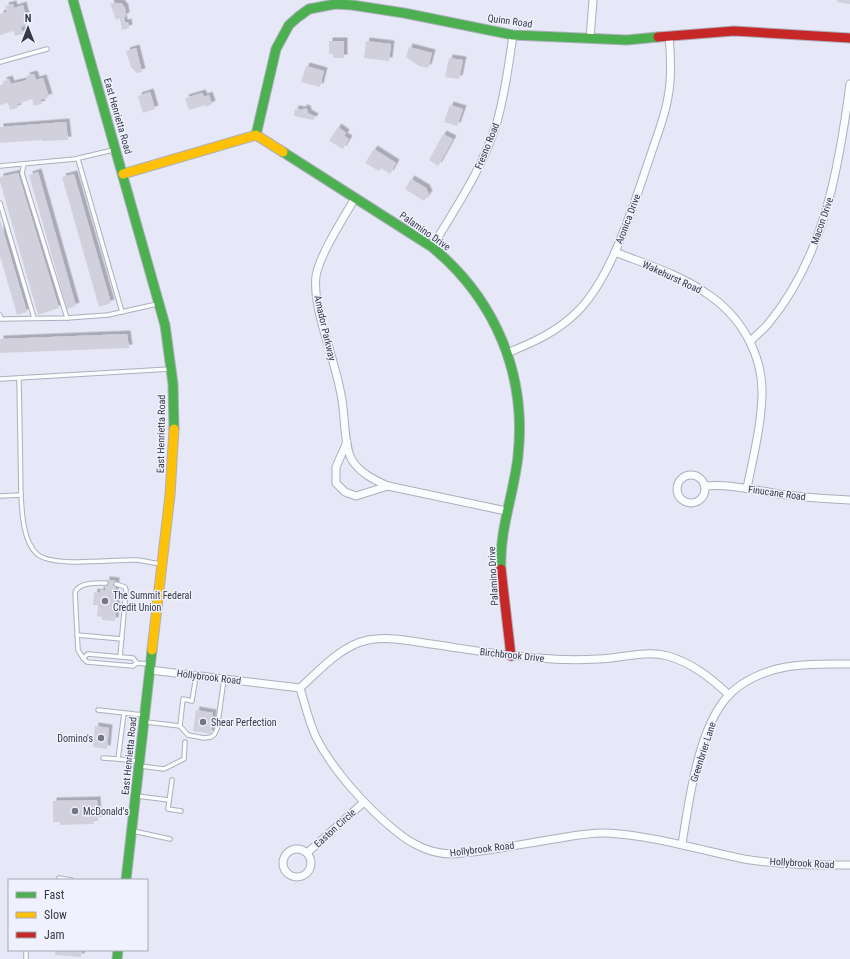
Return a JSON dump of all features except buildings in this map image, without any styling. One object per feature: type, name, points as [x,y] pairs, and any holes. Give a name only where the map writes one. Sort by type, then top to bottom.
[{"type":"street","name":"East Henrietta Road","points":[[73,0],[165,324],[172,368],[174,450],[170,495],[126,879]]},
{"type":"street","points":[[590,39],[593,0]]},
{"type":"street","name":"Quinn Road","points":[[256,135],[276,49],[282,36],[289,25],[309,9],[321,6],[335,4],[352,5],[404,13],[513,35],[627,40],[734,31],[850,38]]},
{"type":"street","name":"Fresno Road","points":[[432,247],[474,178],[489,145],[504,97],[513,35]]},
{"type":"street","name":"Aronica Drive","points":[[507,353],[559,328],[578,312],[594,291],[615,252],[637,196],[668,98],[671,58],[669,36]]},
{"type":"street","name":"Macon Drive","points":[[751,341],[768,324],[784,302],[798,279],[816,241],[829,202],[837,167],[850,84]]},
{"type":"street","points":[[123,174],[256,135]]},
{"type":"street","name":"Palamino Drive","points":[[256,135],[440,253],[466,280],[485,308],[496,328],[507,353],[516,386],[519,409],[516,469],[503,526],[501,563],[511,656]]},
{"type":"street","name":"Amador Parkway","points":[[355,198],[320,263],[316,277],[318,309],[342,400],[347,442],[351,459],[362,472],[378,482],[388,486],[506,511]]},
{"type":"street","name":"Wakehurst Road","points":[[615,252],[688,282],[707,293],[732,316],[751,341],[760,369],[762,396],[757,437],[746,488]]},
{"type":"street","name":"Amador Parkway","points":[[347,442],[336,467],[336,483],[345,492],[356,496],[388,486]]},
{"type":"street","points":[[683,476],[697,476],[705,486],[704,495],[696,502],[687,502],[682,500],[677,493],[678,484],[683,476]]},
{"type":"street","name":"Finucane Road","points":[[705,486],[730,486],[807,497],[850,500]]},
{"type":"street","name":"Birchbrook Drive","points":[[300,688],[346,649],[358,643],[378,639],[402,640],[511,656],[539,658],[599,659],[633,655],[667,656],[698,669],[713,680],[729,695]]},
{"type":"street","name":"Greenbrier Lane","points":[[682,844],[691,788],[704,744],[717,712],[729,695],[745,682],[785,667],[850,664]]},
{"type":"street","name":"Hollybrook Road","points":[[150,667],[196,676],[300,688],[309,720],[322,748],[330,761],[364,802],[389,826],[411,843],[440,853],[451,854],[479,851],[593,833],[623,835],[682,844],[746,859],[802,865],[850,865]]},
{"type":"street","name":"Easton Circle","points":[[307,853],[364,802]]},
{"type":"lane","points":[[0,62],[47,49]]},
{"type":"lane","points":[[0,166],[78,159],[116,149]]},
{"type":"lane","points":[[78,159],[122,312]]},
{"type":"lane","points":[[24,164],[22,173],[67,318]]},
{"type":"lane","points":[[0,203],[34,318]]},
{"type":"lane","points":[[0,315],[1,319],[67,318],[108,315],[159,303]]},
{"type":"lane","points":[[0,379],[19,379],[172,368]]},
{"type":"lane","points":[[19,379],[21,495],[25,530],[36,553],[43,558],[59,561],[137,560],[162,564]]},
{"type":"lane","points":[[0,496],[21,495]]},
{"type":"lane","points":[[106,583],[94,583],[77,588],[75,592],[78,650],[87,662],[133,666],[137,663]]},
{"type":"lane","points":[[116,584],[125,587],[126,590],[120,656]]},
{"type":"lane","points":[[77,635],[122,639]]},
{"type":"lane","points":[[83,658],[88,654],[120,656],[133,658],[137,663],[150,667]]},
{"type":"lane","points":[[180,726],[183,700],[192,701],[196,676]]},
{"type":"lane","points":[[98,710],[124,712],[180,726],[188,735],[204,738],[211,737],[217,729],[224,679]]},
{"type":"lane","points":[[118,759],[124,712]]},
{"type":"lane","points":[[103,758],[118,759],[164,769],[184,759],[185,742]]},
{"type":"lane","points":[[172,780],[168,810],[181,811]]},
{"type":"lane","points":[[135,796],[169,800]]},
{"type":"lane","points":[[132,831],[170,838]]},
{"type":"traffic: fast","points":[[73,0],[165,325],[173,384],[174,429]]},
{"type":"traffic: fast","points":[[256,135],[276,49],[289,25],[309,9],[335,4],[352,5],[404,13],[513,35],[627,40],[658,37]]},
{"type":"traffic: fast","points":[[283,152],[432,247],[454,268],[473,290],[489,314],[502,340],[511,368],[517,396],[519,426],[518,456],[504,526],[501,569]]},
{"type":"traffic: fast","points":[[126,879],[152,650]]},
{"type":"traffic: fast","points":[[117,959],[118,951]]},
{"type":"traffic: slow","points":[[123,174],[256,135],[283,152]]},
{"type":"traffic: slow","points":[[152,650],[170,495],[174,429]]},
{"type":"traffic: jam","points":[[658,37],[734,31],[850,38]]},
{"type":"traffic: jam","points":[[501,569],[511,656]]},
{"type":"place","name":"The Summit Federal Credit Union","points":[[105,601]]},
{"type":"place","name":"Shear Perfection","points":[[203,722]]},
{"type":"place","name":"Domino's","points":[[101,738]]},
{"type":"place","name":"McDonald's","points":[[75,811]]}]
